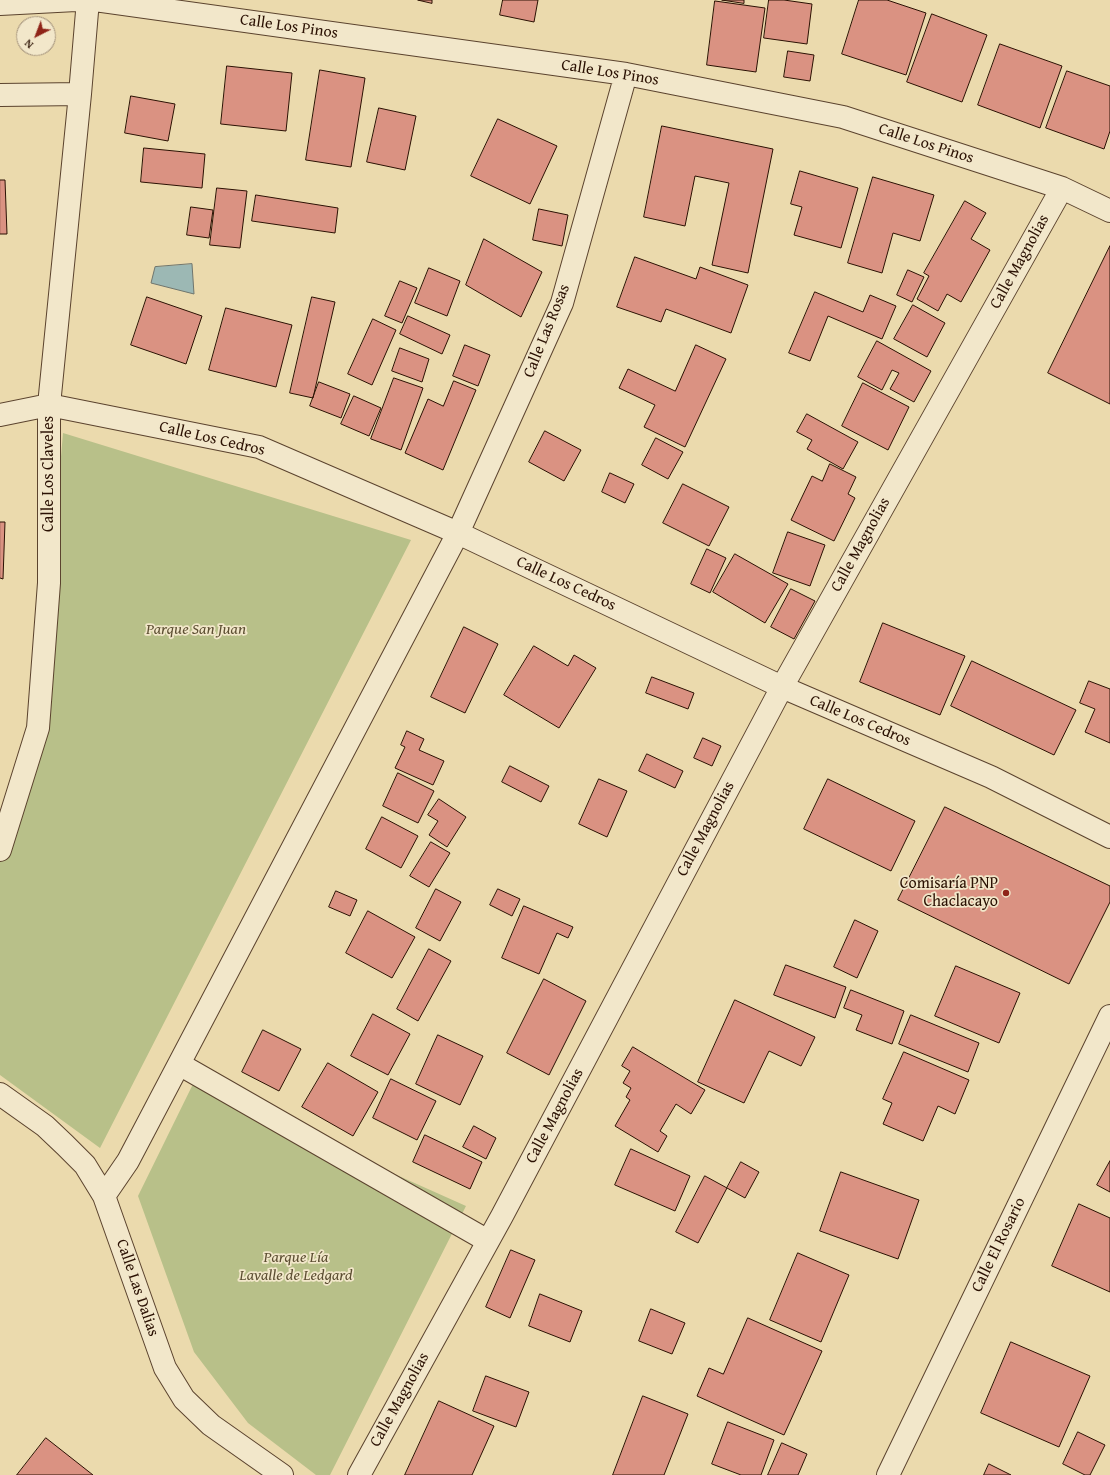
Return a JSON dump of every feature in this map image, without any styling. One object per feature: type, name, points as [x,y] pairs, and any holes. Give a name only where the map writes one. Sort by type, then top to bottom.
[{"type":"street","points":[[0,4],[76,0]]},
{"type":"street","name":"Calle Los Claveles","points":[[0,850],[38,728],[49,583],[49,405],[88,0]]},
{"type":"street","name":"Calle Los Pinos","points":[[95,0],[626,74],[843,117],[1062,188],[1110,211]]},
{"type":"street","name":"Calle Las Rosas","points":[[104,1196],[128,1161],[458,533],[562,303],[626,74]]},
{"type":"street","points":[[0,95],[80,94]]},
{"type":"street","name":"Calle Magnolias","points":[[359,1475],[488,1242],[782,687],[1062,188]]},
{"type":"street","name":"Calle Los Cedros","points":[[0,415],[49,405],[259,447],[458,533],[782,687],[991,777],[1110,837]]},
{"type":"street","name":"Calle El Rosario","points":[[888,1475],[1110,1016]]},
{"type":"street","points":[[179,1064],[488,1242]]},
{"type":"street","name":"Calle Las Dalias","points":[[0,1094],[45,1126],[65,1145],[85,1165],[104,1196],[165,1368],[184,1399],[211,1425],[282,1475]]},
{"type":"green space","name":"Parque San Juan","points":[[63,433],[411,540],[100,1148],[0,1075],[0,819],[38,726]]},
{"type":"green space","name":"Parque Lía Lavalle de Ledgard","points":[[193,1084],[466,1206],[330,1475],[316,1475],[248,1423],[194,1352],[138,1196]]},
{"type":"water","points":[[192,264],[194,294],[151,283],[155,267]]},
{"type":"building","points":[[418,0],[432,0],[432,3]]},
{"type":"building","points":[[503,0],[538,0],[534,22],[500,15]]},
{"type":"building","points":[[722,0],[744,0],[744,3]]},
{"type":"building","points":[[769,0],[784,0],[812,4],[807,44],[764,38]]},
{"type":"building","points":[[859,0],[887,0],[926,13],[906,75],[842,54]]},
{"type":"building","points":[[715,1],[765,8],[756,72],[707,65]]},
{"type":"building","points":[[932,14],[987,35],[962,102],[907,82]]},
{"type":"building","points":[[1000,44],[1062,66],[1040,128],[978,105]]},
{"type":"building","points":[[788,51],[814,55],[810,81],[784,77]]},
{"type":"building","points":[[227,66],[292,73],[286,131],[221,124]]},
{"type":"building","points":[[320,70],[365,78],[351,167],[306,160]]},
{"type":"building","points":[[1067,71],[1110,86],[1110,131],[1104,149],[1046,128]]},
{"type":"building","points":[[131,96],[175,104],[168,141],[125,133]]},
{"type":"building","points":[[379,108],[416,116],[405,170],[367,162]]},
{"type":"building","points":[[498,119],[557,146],[530,204],[471,176]]},
{"type":"building","points":[[662,126],[773,149],[748,273],[712,265],[729,183],[695,176],[685,226],[644,217]]},
{"type":"building","points":[[144,148],[205,154],[202,188],[141,182]]},
{"type":"building","points":[[800,171],[858,188],[841,248],[794,235],[802,207],[791,204]]},
{"type":"building","points":[[873,177],[934,195],[920,241],[893,233],[882,273],[848,263]]},
{"type":"building","points":[[0,180],[5,180],[7,234],[0,234]]},
{"type":"building","points":[[217,188],[247,191],[240,248],[210,245]]},
{"type":"building","points":[[256,195],[338,208],[335,233],[252,221]]},
{"type":"building","points":[[965,201],[986,213],[971,239],[990,250],[961,302],[947,294],[938,311],[917,299],[929,276],[924,273]]},
{"type":"building","points":[[191,207],[213,210],[209,238],[187,235]]},
{"type":"building","points":[[539,209],[568,215],[562,246],[533,240]]},
{"type":"building","points":[[484,239],[542,272],[521,317],[466,285]]},
{"type":"building","points":[[1110,246],[1110,404],[1048,373]]},
{"type":"building","points":[[635,257],[696,279],[700,267],[748,285],[731,333],[666,309],[661,322],[617,307]]},
{"type":"building","points":[[429,268],[460,281],[447,316],[415,303]]},
{"type":"building","points":[[908,270],[924,277],[912,302],[897,295]]},
{"type":"building","points":[[400,281],[417,288],[402,323],[385,316]]},
{"type":"building","points":[[815,292],[863,312],[870,295],[896,306],[882,339],[828,316],[810,361],[789,353]]},
{"type":"building","points":[[147,297],[202,316],[186,364],[131,345]]},
{"type":"building","points":[[312,297],[335,302],[313,398],[290,393]]},
{"type":"building","points":[[913,305],[945,323],[927,357],[894,339]]},
{"type":"building","points":[[226,308],[292,325],[276,387],[209,370]]},
{"type":"building","points":[[408,316],[450,335],[442,354],[400,334]]},
{"type":"building","points":[[373,319],[396,330],[372,385],[348,374]]},
{"type":"building","points":[[877,341],[931,371],[914,402],[890,389],[899,373],[892,370],[882,390],[858,377]]},
{"type":"building","points":[[465,345],[490,355],[478,386],[453,376]]},
{"type":"building","points":[[696,345],[726,359],[685,447],[644,427],[655,405],[619,388],[628,369],[675,391]]},
{"type":"building","points":[[400,348],[429,359],[422,382],[392,371]]},
{"type":"building","points":[[394,378],[423,388],[401,450],[371,439]]},
{"type":"building","points":[[454,381],[476,390],[443,470],[405,453],[428,399],[443,406]]},
{"type":"building","points":[[319,382],[350,394],[341,418],[310,406]]},
{"type":"building","points":[[863,383],[909,407],[888,450],[842,426]]},
{"type":"building","points":[[354,396],[381,408],[369,436],[341,424]]},
{"type":"building","points":[[807,414],[858,442],[843,469],[807,449],[812,440],[797,432]]},
{"type":"building","points":[[545,431],[581,450],[564,481],[529,462]]},
{"type":"building","points":[[656,438],[683,452],[668,479],[642,465]]},
{"type":"building","points":[[830,464],[856,477],[848,494],[855,498],[834,541],[791,520],[812,476],[822,481]]},
{"type":"building","points":[[610,473],[634,484],[625,503],[602,492]]},
{"type":"building","points":[[683,484],[729,507],[709,546],[663,523]]},
{"type":"building","points":[[0,522],[5,522],[3,579],[0,578]]},
{"type":"building","points":[[788,532],[825,545],[810,586],[773,573]]},
{"type":"building","points":[[707,549],[726,558],[710,593],[691,584]]},
{"type":"building","points":[[735,554],[788,584],[765,623],[713,592]]},
{"type":"building","points":[[791,589],[815,601],[794,639],[771,627]]},
{"type":"building","points":[[883,623],[965,656],[940,715],[860,682]]},
{"type":"building","points":[[464,627],[498,644],[465,713],[431,697]]},
{"type":"building","points":[[534,646],[568,666],[574,655],[596,668],[559,728],[504,695]]},
{"type":"building","points":[[972,661],[1076,710],[1054,755],[951,706]]},
{"type":"building","points":[[652,677],[694,693],[688,709],[646,693]]},
{"type":"building","points":[[1089,681],[1110,689],[1110,743],[1085,732],[1095,709],[1080,703]]},
{"type":"building","points":[[407,731],[424,739],[419,750],[444,761],[433,785],[395,768],[405,747],[401,745]]},
{"type":"building","points":[[703,738],[721,746],[712,766],[694,758]]},
{"type":"building","points":[[647,754],[683,771],[675,788],[639,771]]},
{"type":"building","points":[[510,766],[549,786],[541,802],[502,782]]},
{"type":"building","points":[[398,773],[434,791],[418,823],[383,806]]},
{"type":"building","points":[[599,779],[627,791],[607,837],[579,824]]},
{"type":"building","points":[[828,779],[915,821],[891,871],[804,829]]},
{"type":"building","points":[[439,799],[466,817],[447,847],[429,835],[438,821],[428,815]]},
{"type":"building","name":"Comisaría PNP Chaclacayo","points":[[945,807],[1110,886],[1110,902],[1069,984],[898,900]]},
{"type":"building","points":[[382,817],[418,836],[401,868],[366,849]]},
{"type":"building","points":[[431,842],[450,853],[429,887],[410,876]]},
{"type":"building","points":[[436,889],[461,902],[440,941],[416,928]]},
{"type":"building","points":[[498,889],[520,899],[512,916],[490,905]]},
{"type":"building","points":[[336,891],[357,900],[350,916],[329,907]]},
{"type":"building","points":[[524,906],[573,927],[568,938],[557,933],[539,974],[502,958]]},
{"type":"building","points":[[368,911],[415,937],[392,978],[346,953]]},
{"type":"building","points":[[855,920],[878,931],[857,978],[834,967]]},
{"type":"building","points":[[429,949],[451,961],[418,1021],[397,1009]]},
{"type":"building","points":[[786,965],[846,987],[835,1018],[774,995]]},
{"type":"building","points":[[956,966],[1020,993],[999,1043],[935,1016]]},
{"type":"building","points":[[544,979],[586,1001],[549,1075],[507,1053]]},
{"type":"building","points":[[851,990],[904,1011],[892,1044],[856,1030],[862,1015],[844,1008]]},
{"type":"building","points":[[735,1000],[815,1037],[801,1066],[769,1051],[744,1103],[698,1082]]},
{"type":"building","points":[[373,1014],[410,1034],[388,1075],[351,1056]]},
{"type":"building","points":[[911,1015],[979,1043],[968,1072],[899,1044]]},
{"type":"building","points":[[263,1030],[301,1049],[279,1091],[242,1072]]},
{"type":"building","points":[[438,1035],[483,1056],[460,1105],[416,1084]]},
{"type":"building","points":[[633,1047],[705,1090],[691,1114],[676,1104],[660,1131],[667,1136],[658,1152],[615,1126],[630,1100],[626,1097],[631,1088],[623,1083],[630,1071],[622,1066]]},
{"type":"building","points":[[904,1052],[969,1080],[955,1114],[938,1106],[923,1141],[883,1124],[892,1103],[883,1099]]},
{"type":"building","points":[[328,1063],[378,1092],[353,1136],[302,1107]]},
{"type":"building","points":[[391,1079],[436,1101],[417,1140],[373,1118]]},
{"type":"building","points":[[474,1126],[496,1138],[486,1159],[463,1147]]},
{"type":"building","points":[[425,1135],[482,1162],[470,1189],[413,1162]]},
{"type":"building","points":[[631,1149],[690,1176],[675,1211],[615,1185]]},
{"type":"building","points":[[1110,1161],[1110,1192],[1097,1185]]},
{"type":"building","points":[[741,1162],[759,1172],[745,1198],[727,1188]]},
{"type":"building","points":[[841,1172],[919,1200],[898,1259],[820,1231]]},
{"type":"building","points":[[705,1176],[727,1188],[698,1243],[676,1232]]},
{"type":"building","points":[[1079,1204],[1110,1218],[1110,1292],[1052,1266]]},
{"type":"building","points":[[511,1250],[535,1260],[510,1318],[486,1307]]},
{"type":"building","points":[[798,1253],[849,1275],[821,1342],[770,1320]]},
{"type":"building","points":[[540,1294],[582,1311],[570,1342],[529,1326]]},
{"type":"building","points":[[651,1309],[685,1323],[672,1354],[639,1341]]},
{"type":"building","points":[[748,1318],[822,1351],[784,1435],[697,1396],[709,1368],[723,1374]]},
{"type":"building","points":[[1011,1342],[1090,1376],[1059,1447],[981,1413]]},
{"type":"building","points":[[486,1376],[529,1392],[516,1427],[473,1411]]},
{"type":"building","points":[[643,1396],[688,1414],[664,1475],[613,1475]]},
{"type":"building","points":[[439,1401],[494,1426],[472,1475],[405,1475]]},
{"type":"building","points":[[728,1422],[774,1440],[761,1475],[741,1475],[712,1464]]},
{"type":"building","points":[[1078,1432],[1105,1445],[1090,1475],[1085,1475],[1063,1464]]},
{"type":"building","points":[[46,1438],[93,1475],[17,1475]]},
{"type":"building","points":[[782,1443],[807,1454],[798,1475],[768,1475]]},
{"type":"building","points":[[989,1464],[1011,1475],[984,1475]]},
{"type":"place","name":"Comisaría PNP Chaclacayo","points":[[1006,893]]}]
